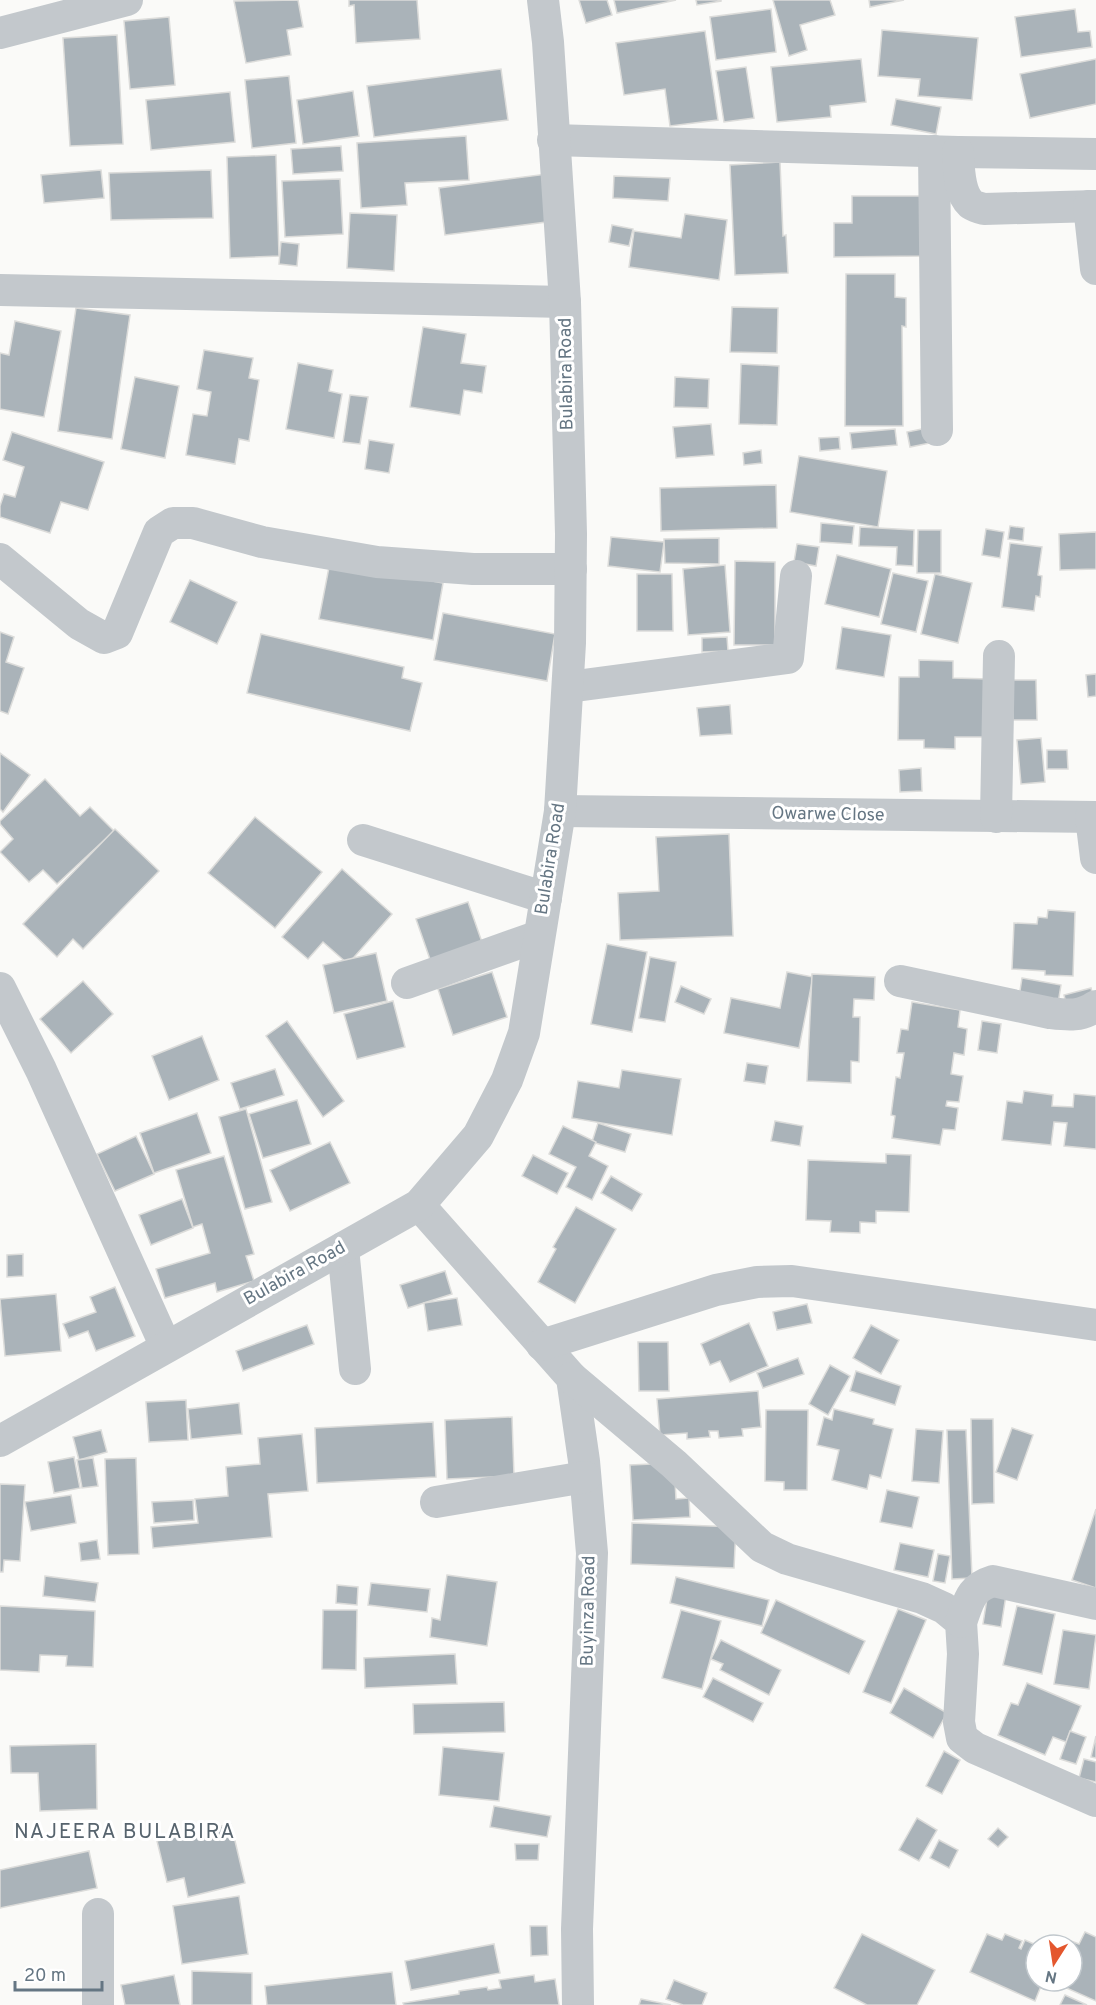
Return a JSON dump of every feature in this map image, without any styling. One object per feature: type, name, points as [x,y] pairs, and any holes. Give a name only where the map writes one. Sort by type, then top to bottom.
[{"type":"street","points":[[0,33],[127,0]]},
{"type":"street","name":"Bulabira Road","points":[[0,1441],[419,1205],[478,1136],[507,1080],[524,1033],[560,811],[570,643],[571,568],[565,302],[548,42],[543,0]]},
{"type":"street","points":[[553,140],[946,152],[1096,154]]},
{"type":"street","points":[[946,152],[960,174],[964,193],[971,204],[984,209],[1092,206],[1096,269]]},
{"type":"street","points":[[936,430],[946,152]]},
{"type":"street","points":[[0,290],[565,302]]},
{"type":"street","points":[[0,559],[79,624],[105,638],[117,633],[159,532],[172,523],[193,523],[262,542],[377,562],[473,569],[571,568]]},
{"type":"street","points":[[568,687],[788,658],[796,576]]},
{"type":"street","points":[[996,817],[999,656]]},
{"type":"street","name":"Owarwe Close","points":[[560,811],[1093,817]]},
{"type":"street","points":[[1093,817],[1096,858]]},
{"type":"street","points":[[363,840],[546,898]]},
{"type":"street","points":[[407,983],[539,936]]},
{"type":"street","points":[[900,981],[1050,1013],[1072,1015],[1088,1012],[1096,1006]]},
{"type":"street","points":[[0,988],[41,1071],[166,1347]]},
{"type":"street","points":[[419,1205],[572,1378],[674,1464],[768,1551],[787,1559],[922,1598],[944,1608],[961,1622]]},
{"type":"street","points":[[343,1248],[355,1369]]},
{"type":"street","points":[[542,1345],[716,1290],[757,1282],[792,1281],[1096,1325]]},
{"type":"street","name":"Buyinza Road","points":[[572,1378],[592,1553],[577,1929],[578,2005]]},
{"type":"street","points":[[436,1502],[585,1477]]},
{"type":"street","points":[[1096,1604],[993,1581],[982,1584],[974,1591],[961,1622],[963,1653],[959,1722],[962,1738],[975,1748],[1096,1801]]},
{"type":"street","points":[[98,1914],[98,2005]]},
{"type":"building","points":[[298,0],[303,27],[287,30],[291,55],[246,63],[234,1]]},
{"type":"building","points":[[349,0],[417,0],[420,39],[356,43],[354,5],[349,6]]},
{"type":"building","points":[[579,0],[607,0],[612,15],[586,23]]},
{"type":"building","points":[[614,0],[676,0],[617,13]]},
{"type":"building","points":[[696,0],[721,0],[721,1],[697,5]]},
{"type":"building","points":[[773,0],[830,0],[835,15],[800,25],[807,50],[789,56]]},
{"type":"building","points":[[869,0],[904,0],[870,7]]},
{"type":"building","points":[[771,9],[776,52],[716,60],[710,17]]},
{"type":"building","points":[[1075,9],[1078,32],[1090,31],[1092,47],[1021,57],[1015,17]]},
{"type":"building","points":[[169,17],[175,85],[130,89],[124,21]]},
{"type":"building","points":[[882,30],[978,38],[972,100],[918,96],[920,79],[878,76]]},
{"type":"building","points":[[705,31],[718,120],[670,126],[665,89],[624,95],[616,43]]},
{"type":"building","points":[[117,35],[123,144],[70,146],[63,38]]},
{"type":"building","points":[[861,59],[866,102],[830,106],[831,117],[777,122],[771,67]]},
{"type":"building","points":[[1096,59],[1096,104],[1030,118],[1020,74]]},
{"type":"building","points":[[746,67],[754,118],[724,122],[716,71]]},
{"type":"building","points":[[501,69],[508,120],[374,137],[367,86]]},
{"type":"building","points":[[289,76],[296,143],[252,148],[245,80]]},
{"type":"building","points":[[353,91],[359,136],[303,144],[297,100]]},
{"type":"building","points":[[230,92],[235,142],[151,150],[146,100]]},
{"type":"building","points":[[896,99],[941,107],[936,134],[891,125]]},
{"type":"building","points":[[466,136],[469,180],[405,183],[407,205],[361,208],[357,143]]},
{"type":"building","points":[[341,146],[343,171],[293,174],[291,149]]},
{"type":"building","points":[[276,155],[279,256],[230,258],[227,157]]},
{"type":"building","points":[[780,162],[783,236],[786,235],[788,273],[735,275],[730,165]]},
{"type":"building","points":[[101,170],[104,198],[44,203],[41,175]]},
{"type":"building","points":[[211,170],[213,218],[111,220],[109,173]]},
{"type":"building","points":[[547,174],[554,221],[445,235],[439,188]]},
{"type":"building","points":[[614,176],[670,178],[668,201],[613,198]]},
{"type":"building","points":[[340,179],[343,234],[285,237],[282,181]]},
{"type":"building","points":[[852,196],[922,196],[923,256],[834,257],[834,223],[852,223]]},
{"type":"building","points":[[350,213],[397,215],[394,271],[347,268]]},
{"type":"building","points":[[685,214],[727,220],[719,280],[629,267],[634,231],[681,238]]},
{"type":"building","points":[[612,225],[633,229],[629,246],[609,242]]},
{"type":"building","points":[[281,242],[299,244],[297,266],[279,264]]},
{"type":"building","points":[[846,274],[895,274],[895,297],[906,298],[906,327],[902,326],[903,426],[845,426]]},
{"type":"building","points":[[732,307],[778,308],[777,353],[730,352]]},
{"type":"building","points":[[76,308],[130,315],[112,439],[58,431]]},
{"type":"building","points":[[15,321],[61,331],[44,417],[0,409],[0,353],[9,355]]},
{"type":"building","points":[[423,327],[466,334],[461,363],[486,366],[482,393],[464,390],[460,415],[410,407]]},
{"type":"building","points":[[204,350],[253,358],[249,378],[259,380],[249,441],[239,439],[235,464],[186,455],[193,414],[207,416],[211,392],[197,389]]},
{"type":"building","points":[[298,363],[333,370],[329,391],[342,394],[334,438],[286,429]]},
{"type":"building","points":[[741,364],[779,366],[777,425],[739,424]]},
{"type":"building","points":[[135,377],[179,386],[165,458],[121,449]]},
{"type":"building","points":[[675,377],[709,379],[708,408],[674,407]]},
{"type":"building","points":[[350,395],[368,397],[360,444],[343,442]]},
{"type":"building","points":[[711,424],[714,455],[676,458],[673,427]]},
{"type":"building","points":[[927,428],[930,443],[910,447],[907,432]]},
{"type":"building","points":[[895,429],[897,445],[852,449],[850,433]]},
{"type":"building","points":[[12,432],[104,462],[88,510],[61,502],[50,533],[0,517],[0,506],[4,494],[15,497],[24,467],[3,460]]},
{"type":"building","points":[[839,437],[840,449],[820,451],[819,438]]},
{"type":"building","points":[[369,440],[394,444],[389,473],[365,469]]},
{"type":"building","points":[[761,450],[762,463],[744,465],[743,453]]},
{"type":"building","points":[[799,456],[887,471],[878,527],[790,512]]},
{"type":"building","points":[[776,485],[777,528],[661,531],[660,488]]},
{"type":"building","points":[[821,523],[854,526],[852,544],[820,542]]},
{"type":"building","points":[[1010,526],[1024,528],[1023,541],[1008,539]]},
{"type":"building","points":[[860,527],[914,530],[913,566],[896,565],[897,547],[859,546]]},
{"type":"building","points":[[986,529],[1004,532],[1000,558],[982,555]]},
{"type":"building","points":[[918,530],[941,530],[941,573],[917,573]]},
{"type":"building","points":[[1096,532],[1096,569],[1060,570],[1059,534]]},
{"type":"building","points":[[611,537],[664,542],[660,572],[608,566]]},
{"type":"building","points":[[719,538],[719,564],[665,563],[664,539]]},
{"type":"building","points":[[1010,543],[1042,547],[1038,575],[1042,576],[1040,597],[1036,596],[1034,611],[1002,607]]},
{"type":"building","points":[[797,544],[819,547],[816,566],[794,562]]},
{"type":"building","points":[[837,555],[891,569],[879,617],[825,604]]},
{"type":"building","points":[[735,561],[775,562],[775,645],[734,645]]},
{"type":"building","points":[[330,562],[443,583],[433,640],[319,619]]},
{"type":"building","points":[[725,565],[730,632],[688,635],[683,569]]},
{"type":"building","points":[[893,573],[928,581],[916,632],[881,624]]},
{"type":"building","points":[[637,574],[672,574],[673,631],[637,631]]},
{"type":"building","points":[[935,574],[972,583],[958,643],[921,634]]},
{"type":"building","points":[[190,580],[237,602],[217,644],[170,622]]},
{"type":"building","points":[[443,613],[555,634],[547,681],[434,660]]},
{"type":"building","points":[[842,627],[891,635],[884,677],[836,669]]},
{"type":"building","points":[[0,632],[14,637],[6,662],[24,668],[8,714],[0,711]]},
{"type":"building","points":[[261,634],[404,667],[402,678],[422,683],[410,731],[247,693]]},
{"type":"building","points":[[727,637],[728,651],[702,652],[702,638]]},
{"type":"building","points":[[919,660],[953,661],[953,678],[989,679],[988,737],[955,737],[955,749],[924,748],[924,740],[898,740],[899,677],[919,677]]},
{"type":"building","points":[[1096,674],[1096,696],[1088,697],[1086,675]]},
{"type":"building","points":[[1012,680],[1036,680],[1037,720],[1013,720]]},
{"type":"building","points":[[730,705],[732,734],[700,736],[697,708]]},
{"type":"building","points":[[1041,738],[1045,782],[1021,784],[1017,740]]},
{"type":"building","points":[[1047,750],[1067,750],[1068,769],[1047,769]]},
{"type":"building","points":[[0,753],[30,775],[3,812],[0,809]]},
{"type":"building","points":[[921,768],[922,791],[900,792],[899,770]]},
{"type":"building","points":[[45,779],[80,816],[90,807],[114,831],[57,884],[43,870],[29,882],[0,852],[13,839],[0,821]]},
{"type":"building","points":[[255,817],[322,872],[275,928],[208,873]]},
{"type":"building","points":[[115,829],[159,871],[83,949],[73,939],[57,957],[23,924]]},
{"type":"building","points":[[729,834],[733,936],[620,940],[618,893],[659,891],[656,837]]},
{"type":"building","points":[[342,869],[392,914],[348,964],[323,942],[308,959],[282,937]]},
{"type":"building","points":[[468,902],[484,948],[432,965],[416,919]]},
{"type":"building","points":[[1048,910],[1075,912],[1073,976],[1045,975],[1045,971],[1012,969],[1014,923],[1037,924],[1038,917],[1047,918]]},
{"type":"building","points":[[607,944],[647,952],[632,1032],[591,1024]]},
{"type":"building","points":[[376,953],[387,1001],[334,1013],[323,965]]},
{"type":"building","points":[[650,957],[676,962],[665,1022],[639,1018]]},
{"type":"building","points":[[492,972],[507,1017],[453,1035],[438,989]]},
{"type":"building","points":[[787,972],[813,977],[799,1048],[724,1033],[731,998],[780,1008]]},
{"type":"building","points":[[812,974],[875,977],[874,1000],[854,999],[853,1017],[860,1017],[859,1062],[851,1061],[851,1083],[807,1081]]},
{"type":"building","points":[[1022,978],[1061,985],[1058,1003],[1019,997]]},
{"type":"building","points":[[83,981],[113,1014],[71,1053],[40,1019]]},
{"type":"building","points":[[681,986],[711,999],[704,1014],[675,1002]]},
{"type":"building","points":[[1091,988],[1094,1001],[1067,1008],[1064,995]]},
{"type":"building","points":[[393,1001],[405,1047],[357,1059],[344,1014]]},
{"type":"building","points":[[912,1002],[960,1010],[958,1027],[967,1029],[964,1055],[954,1053],[951,1074],[963,1076],[959,1102],[947,1101],[946,1106],[958,1108],[955,1130],[943,1129],[940,1145],[892,1138],[895,1116],[891,1115],[896,1077],[900,1078],[904,1053],[897,1053],[901,1029],[908,1030]]},
{"type":"building","points":[[287,1021],[344,1101],[323,1117],[266,1036]]},
{"type":"building","points":[[982,1021],[1001,1024],[997,1053],[978,1050]]},
{"type":"building","points":[[202,1036],[219,1080],[169,1100],[152,1056]]},
{"type":"building","points":[[747,1063],[768,1066],[765,1084],[744,1081]]},
{"type":"building","points":[[275,1069],[284,1095],[240,1109],[231,1083]]},
{"type":"building","points":[[622,1070],[681,1079],[672,1135],[572,1118],[578,1081],[619,1088]]},
{"type":"building","points":[[1024,1091],[1053,1095],[1052,1106],[1073,1107],[1074,1094],[1096,1096],[1096,1149],[1064,1146],[1067,1123],[1054,1122],[1051,1145],[1002,1140],[1007,1101],[1022,1103]]},
{"type":"building","points":[[297,1100],[311,1144],[263,1158],[249,1114]]},
{"type":"building","points":[[246,1109],[272,1202],[245,1209],[219,1117]]},
{"type":"building","points":[[197,1113],[211,1153],[154,1173],[140,1133]]},
{"type":"building","points":[[775,1121],[803,1126],[800,1146],[771,1141]]},
{"type":"building","points":[[598,1123],[631,1134],[625,1152],[592,1142]]},
{"type":"building","points":[[563,1126],[596,1142],[589,1156],[608,1166],[592,1200],[566,1187],[576,1167],[549,1154]]},
{"type":"building","points":[[136,1136],[154,1174],[115,1191],[97,1154]]},
{"type":"building","points":[[330,1142],[350,1183],[290,1211],[270,1170]]},
{"type":"building","points":[[886,1154],[911,1155],[909,1212],[876,1211],[876,1223],[860,1222],[860,1233],[830,1232],[831,1221],[806,1220],[808,1160],[886,1163]]},
{"type":"building","points":[[533,1155],[568,1173],[557,1194],[522,1176]]},
{"type":"building","points":[[224,1156],[254,1254],[246,1256],[254,1281],[217,1292],[215,1283],[165,1298],[156,1269],[210,1253],[202,1224],[193,1227],[176,1170]]},
{"type":"building","points":[[611,1176],[642,1194],[632,1211],[601,1193]]},
{"type":"building","points":[[182,1199],[193,1228],[151,1245],[139,1215]]},
{"type":"building","points":[[576,1207],[616,1229],[575,1303],[538,1282],[556,1249],[553,1247]]},
{"type":"building","points":[[23,1254],[23,1276],[7,1277],[7,1255]]},
{"type":"building","points":[[445,1271],[452,1294],[408,1308],[400,1285]]},
{"type":"building","points":[[115,1287],[135,1336],[96,1351],[88,1331],[69,1338],[63,1324],[96,1312],[90,1297]]},
{"type":"building","points":[[56,1294],[61,1351],[5,1356],[0,1299]]},
{"type":"building","points":[[457,1298],[462,1325],[428,1331],[424,1303]]},
{"type":"building","points":[[807,1304],[812,1323],[777,1330],[773,1312]]},
{"type":"building","points":[[749,1323],[768,1366],[730,1382],[720,1361],[710,1365],[701,1344]]},
{"type":"building","points":[[307,1325],[314,1344],[243,1371],[236,1351]]},
{"type":"building","points":[[871,1325],[899,1340],[881,1374],[853,1358]]},
{"type":"building","points":[[638,1342],[668,1342],[669,1391],[639,1391]]},
{"type":"building","points":[[798,1358],[804,1374],[763,1388],[757,1373]]},
{"type":"building","points":[[830,1365],[850,1376],[828,1415],[809,1404]]},
{"type":"building","points":[[856,1371],[901,1386],[895,1405],[850,1391]]},
{"type":"building","points":[[758,1391],[761,1427],[742,1429],[743,1436],[719,1438],[718,1431],[709,1431],[710,1437],[687,1439],[687,1433],[660,1435],[657,1399]]},
{"type":"building","points":[[186,1400],[188,1440],[149,1442],[146,1402]]},
{"type":"building","points":[[239,1403],[242,1434],[191,1439],[188,1409]]},
{"type":"building","points":[[834,1409],[874,1419],[873,1424],[893,1429],[881,1478],[870,1475],[867,1489],[832,1480],[839,1450],[817,1445],[824,1417],[832,1420]]},
{"type":"building","points":[[766,1410],[808,1410],[807,1490],[784,1490],[784,1482],[765,1481]]},
{"type":"building","points":[[512,1417],[514,1476],[447,1479],[445,1420]]},
{"type":"building","points":[[971,1419],[993,1419],[994,1503],[972,1504]]},
{"type":"building","points":[[433,1422],[436,1477],[317,1483],[315,1428]]},
{"type":"building","points":[[1012,1428],[1033,1435],[1017,1480],[996,1472]]},
{"type":"building","points":[[916,1429],[943,1431],[939,1483],[912,1481]]},
{"type":"building","points":[[101,1430],[107,1452],[79,1460],[73,1437]]},
{"type":"building","points":[[947,1430],[966,1430],[972,1578],[952,1579]]},
{"type":"building","points":[[302,1434],[308,1491],[268,1494],[272,1537],[153,1548],[151,1527],[198,1523],[195,1499],[228,1496],[226,1467],[260,1464],[258,1438]]},
{"type":"building","points":[[74,1457],[80,1488],[54,1493],[48,1462]]},
{"type":"building","points":[[93,1458],[98,1486],[82,1488],[77,1460]]},
{"type":"building","points":[[136,1458],[139,1554],[108,1555],[105,1459]]},
{"type":"building","points":[[674,1463],[676,1499],[689,1498],[690,1517],[633,1520],[630,1465]]},
{"type":"building","points":[[0,1484],[25,1485],[20,1561],[4,1560],[3,1572],[0,1572]]},
{"type":"building","points":[[887,1490],[919,1497],[912,1528],[880,1522]]},
{"type":"building","points":[[71,1495],[76,1523],[31,1531],[25,1502]]},
{"type":"building","points":[[193,1500],[194,1520],[154,1523],[152,1502]]},
{"type":"building","points":[[1096,1509],[1096,1588],[1072,1580]]},
{"type":"building","points":[[632,1523],[736,1527],[734,1568],[631,1564]]},
{"type":"building","points":[[97,1540],[100,1559],[81,1561],[79,1543]]},
{"type":"building","points":[[900,1543],[934,1550],[928,1577],[894,1570]]},
{"type":"building","points":[[938,1554],[950,1556],[945,1583],[933,1581]]},
{"type":"building","points":[[447,1575],[497,1582],[487,1646],[430,1637],[432,1618],[440,1620]]},
{"type":"building","points":[[45,1576],[98,1583],[95,1602],[43,1596]]},
{"type":"building","points":[[676,1577],[769,1600],[762,1626],[670,1603]]},
{"type":"building","points":[[371,1583],[430,1589],[427,1612],[368,1605]]},
{"type":"building","points":[[337,1585],[358,1587],[357,1605],[336,1603]]},
{"type":"building","points":[[988,1592],[1006,1595],[1001,1627],[983,1624]]},
{"type":"building","points":[[776,1600],[865,1641],[849,1674],[761,1633]]},
{"type":"building","points":[[0,1606],[95,1611],[93,1667],[66,1666],[67,1656],[40,1655],[39,1672],[0,1670]]},
{"type":"building","points":[[1017,1606],[1055,1614],[1042,1674],[1003,1665]]},
{"type":"building","points":[[898,1609],[926,1620],[891,1703],[863,1692]]},
{"type":"building","points":[[323,1610],[357,1610],[356,1670],[322,1669]]},
{"type":"building","points":[[681,1610],[721,1621],[702,1689],[662,1678]]},
{"type":"building","points":[[1063,1630],[1096,1635],[1089,1689],[1054,1684]]},
{"type":"building","points":[[721,1640],[781,1670],[769,1695],[720,1670],[723,1664],[711,1659]]},
{"type":"building","points":[[455,1654],[457,1684],[365,1688],[364,1658]]},
{"type":"building","points":[[713,1678],[763,1703],[753,1722],[703,1697]]},
{"type":"building","points":[[1027,1683],[1081,1706],[1066,1742],[1053,1737],[1045,1755],[998,1735],[1011,1703],[1018,1705]]},
{"type":"building","points":[[904,1688],[947,1713],[933,1738],[890,1713]]},
{"type":"building","points":[[504,1702],[505,1732],[414,1734],[413,1704]]},
{"type":"building","points":[[1070,1731],[1086,1737],[1076,1764],[1060,1759]]},
{"type":"building","points":[[1096,1736],[1096,1758],[1091,1757]]},
{"type":"building","points":[[96,1744],[97,1809],[40,1811],[38,1773],[11,1773],[10,1746]]},
{"type":"building","points":[[443,1747],[504,1753],[499,1801],[439,1795]]},
{"type":"building","points":[[944,1751],[960,1760],[942,1794],[926,1786]]},
{"type":"building","points":[[1084,1759],[1096,1762],[1096,1782],[1079,1778]]},
{"type":"building","points":[[494,1806],[551,1816],[547,1837],[490,1827]]},
{"type":"building","points":[[917,1818],[937,1830],[919,1861],[899,1850]]},
{"type":"building","points":[[231,1824],[245,1883],[188,1897],[184,1878],[167,1882],[157,1841]]},
{"type":"building","points":[[998,1828],[1008,1837],[998,1847],[988,1839]]},
{"type":"building","points":[[939,1840],[958,1850],[949,1868],[930,1858]]},
{"type":"building","points":[[515,1844],[539,1844],[538,1860],[516,1860]]},
{"type":"building","points":[[89,1851],[97,1888],[0,1908],[0,1870]]},
{"type":"building","points":[[239,1896],[248,1954],[182,1964],[173,1906]]},
{"type":"building","points":[[530,1926],[547,1926],[548,1955],[531,1956]]},
{"type":"building","points":[[1085,1932],[1096,1937],[1096,2001],[1078,1993],[1084,1993]]},
{"type":"building","points":[[862,1934],[935,1970],[917,2005],[867,2005],[834,1988]]},
{"type":"building","points":[[987,1934],[1002,1940],[1005,1934],[1022,1941],[1019,1948],[1021,1949],[1024,1942],[1024,1993],[1038,1993],[1035,2001],[970,1972]]},
{"type":"building","points":[[494,1944],[500,1973],[411,1990],[405,1961]]},
{"type":"building","points":[[192,1971],[252,1973],[252,2005],[192,2005]]},
{"type":"building","points":[[392,1972],[396,2005],[267,2005],[265,1986]]},
{"type":"building","points":[[174,1975],[180,2005],[125,2005],[121,1985]]},
{"type":"building","points":[[534,1975],[535,1982],[555,1979],[559,2005],[404,2005],[403,2003],[459,1994],[459,1991],[487,1987],[488,1990],[501,1988],[499,1980]]},
{"type":"building","points":[[674,1980],[707,1993],[702,2005],[683,2005],[666,1999]]},
{"type":"building","points":[[1065,1995],[1087,2005],[1060,2005]]},
{"type":"building","points":[[641,1999],[671,2005],[639,2005]]},
{"type":"district","name":"NAJEERA BULABIRA","points":[[125,1832]]}]
